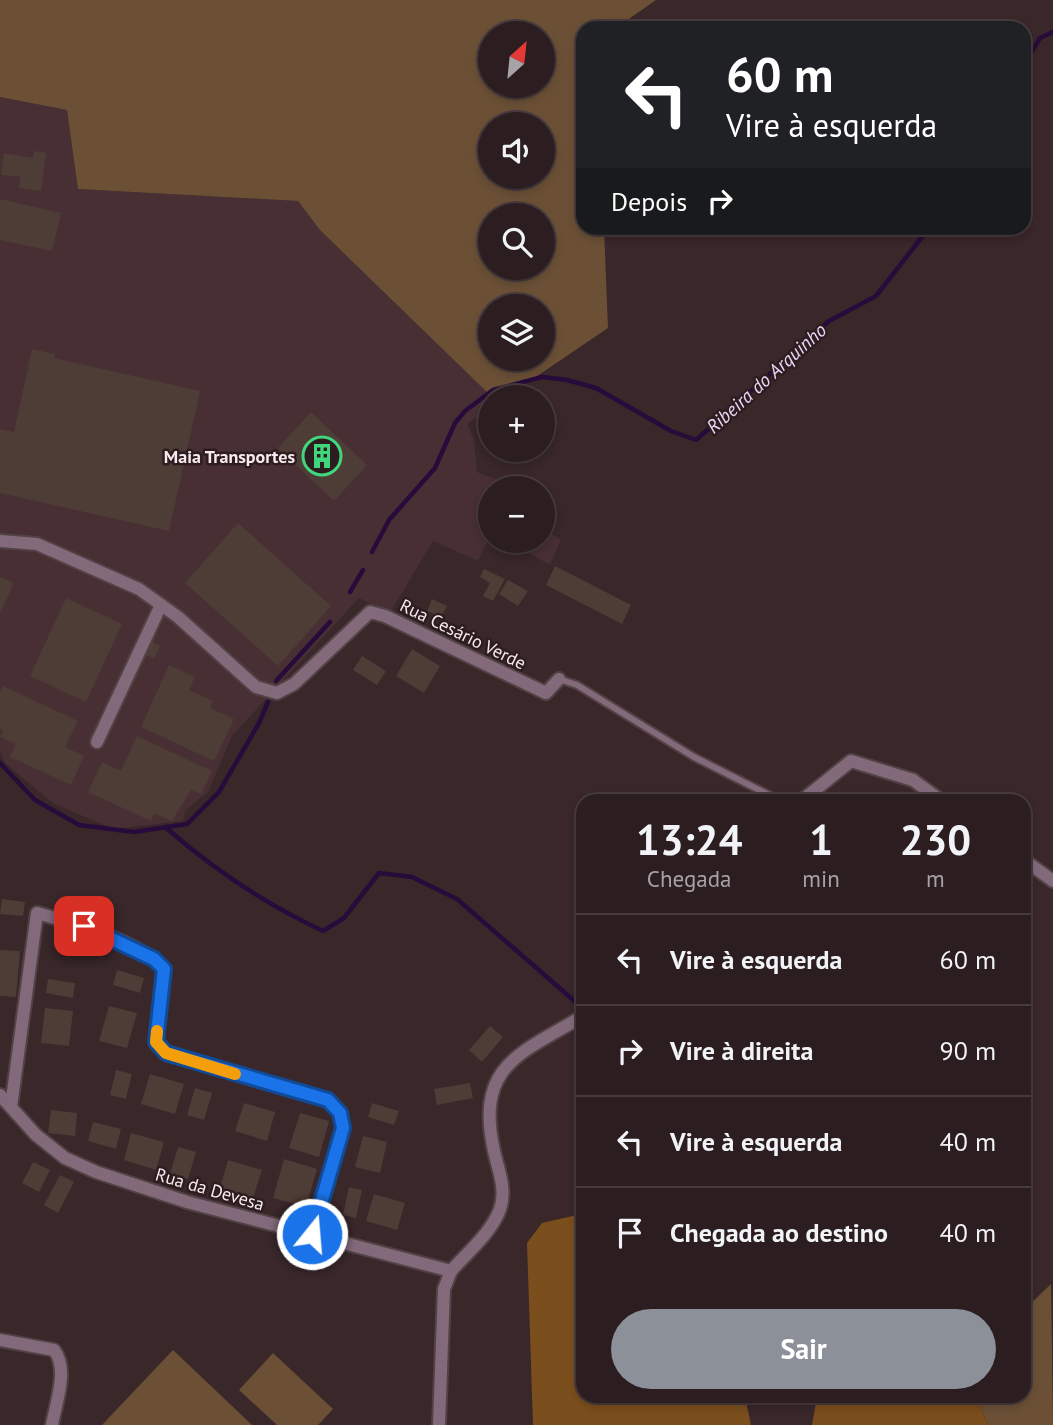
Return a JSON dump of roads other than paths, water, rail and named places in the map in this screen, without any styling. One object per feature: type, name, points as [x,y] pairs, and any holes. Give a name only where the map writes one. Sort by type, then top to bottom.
[{"type":"street","name":"Rua Cesário Verde","points":[[0,541],[37,544],[139,589],[161,604],[256,687],[277,693],[294,684],[370,612],[386,616],[546,693],[559,679]]},
{"type":"street","points":[[97,742],[161,604]]},
{"type":"street","points":[[810,794],[851,761],[913,780],[932,794]]},
{"type":"street","points":[[1031,865],[1053,881]]},
{"type":"street","points":[[11,1107],[37,913],[84,926],[154,959],[164,969],[156,1042],[166,1053],[328,1100],[340,1113],[343,1128],[312,1234]]},
{"type":"street","points":[[439,1425],[444,1289],[451,1271],[486,1231],[500,1209],[503,1187],[493,1146],[490,1099],[500,1072],[523,1052],[576,1020]]},
{"type":"street","name":"Rua da Devesa","points":[[0,1095],[36,1135],[65,1158],[96,1172],[187,1202],[451,1271]]},
{"type":"street","points":[[0,1339],[54,1350],[60,1358],[62,1368],[52,1425]]},
{"type":"lane","points":[[559,679],[577,685],[694,757],[767,794]]},
{"type":"waterway","name":"Ribeira do Arquinho","points":[[1031,53],[1040,38],[1053,32]]},
{"type":"waterway","name":"Ribeira do Arquinho","points":[[372,552],[389,520],[435,468],[455,423],[465,411],[493,390],[542,377],[567,380],[596,388],[671,431],[696,440],[829,321],[876,296],[924,235]]},
{"type":"waterway","name":"Ribeira do Arquinho","points":[[350,592],[363,570]]},
{"type":"waterway","name":"Ribeira do Arquinho","points":[[276,681],[330,622]]},
{"type":"waterway","name":"Ribeira do Arquinho","points":[[0,763],[35,800],[79,825],[134,832],[187,824],[219,792],[259,723],[268,702]]},
{"type":"waterway","points":[[165,827],[240,885],[323,931],[344,918],[379,873],[412,877],[457,899],[576,1002]]},
{"type":"place","name":"Maia Transportes","points":[[322,456]]}]
